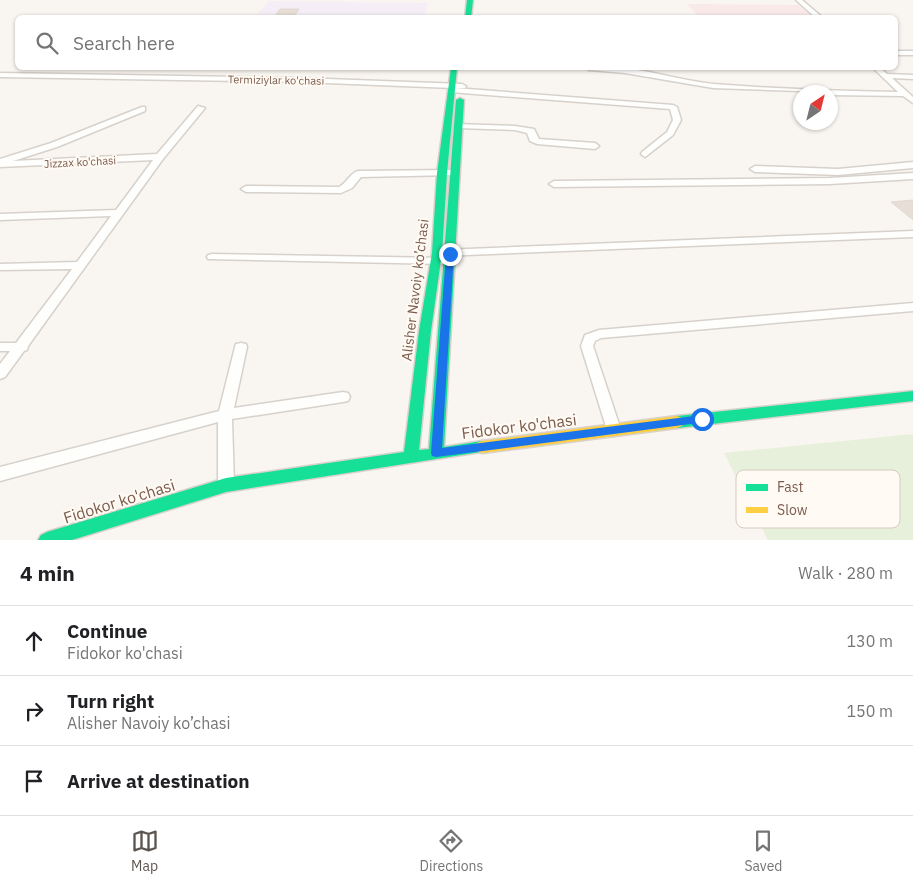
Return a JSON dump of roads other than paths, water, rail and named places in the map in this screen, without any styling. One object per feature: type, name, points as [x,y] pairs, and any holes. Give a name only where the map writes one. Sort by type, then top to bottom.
[{"type":"main road","points":[[460,15],[462,0]]},
{"type":"main road","points":[[468,15],[470,0]]},
{"type":"main road","name":"Alisher Navoiy ko’chasi","points":[[436,453],[450,257],[448,173],[458,126],[454,70]]},
{"type":"main road","name":"Alisher Navoiy ko’chasi","points":[[411,456],[448,173],[456,88],[461,70]]},
{"type":"main road","name":"Fidokor ko'chasi","points":[[47,540],[226,485],[411,456],[614,430],[913,396]]},
{"type":"street","points":[[799,0],[816,15]]},
{"type":"street","points":[[898,53],[913,53]]},
{"type":"street","points":[[613,70],[713,86],[793,91]]},
{"type":"street","points":[[878,70],[913,101]]},
{"type":"street","name":"Termiziylar ko'chasi","points":[[0,75],[301,80],[456,88],[673,107],[677,120],[670,132],[645,154]]},
{"type":"street","points":[[885,76],[913,77]]},
{"type":"street","points":[[838,92],[903,94]]},
{"type":"street","points":[[0,374],[22,347],[160,157],[200,108]]},
{"type":"street","points":[[0,163],[54,145],[142,109]]},
{"type":"street","points":[[458,126],[515,128],[530,131],[533,139],[537,141],[595,146]]},
{"type":"street","name":"Jizzax ko'chasi","points":[[0,163],[160,157]]},
{"type":"street","points":[[755,169],[838,172],[913,165]]},
{"type":"street","points":[[246,189],[341,190],[349,186],[358,174],[448,173]]},
{"type":"street","points":[[554,184],[830,181],[913,176]]},
{"type":"street","points":[[0,217],[119,213]]},
{"type":"street","points":[[212,256],[450,257],[913,234]]},
{"type":"street","points":[[0,267],[81,265]]},
{"type":"street","points":[[614,430],[587,346],[589,338],[599,334],[913,307]]},
{"type":"street","points":[[0,347],[22,347]]},
{"type":"street","points":[[226,485],[225,414],[242,347]]},
{"type":"street","points":[[0,474],[225,414],[343,397]]}]
